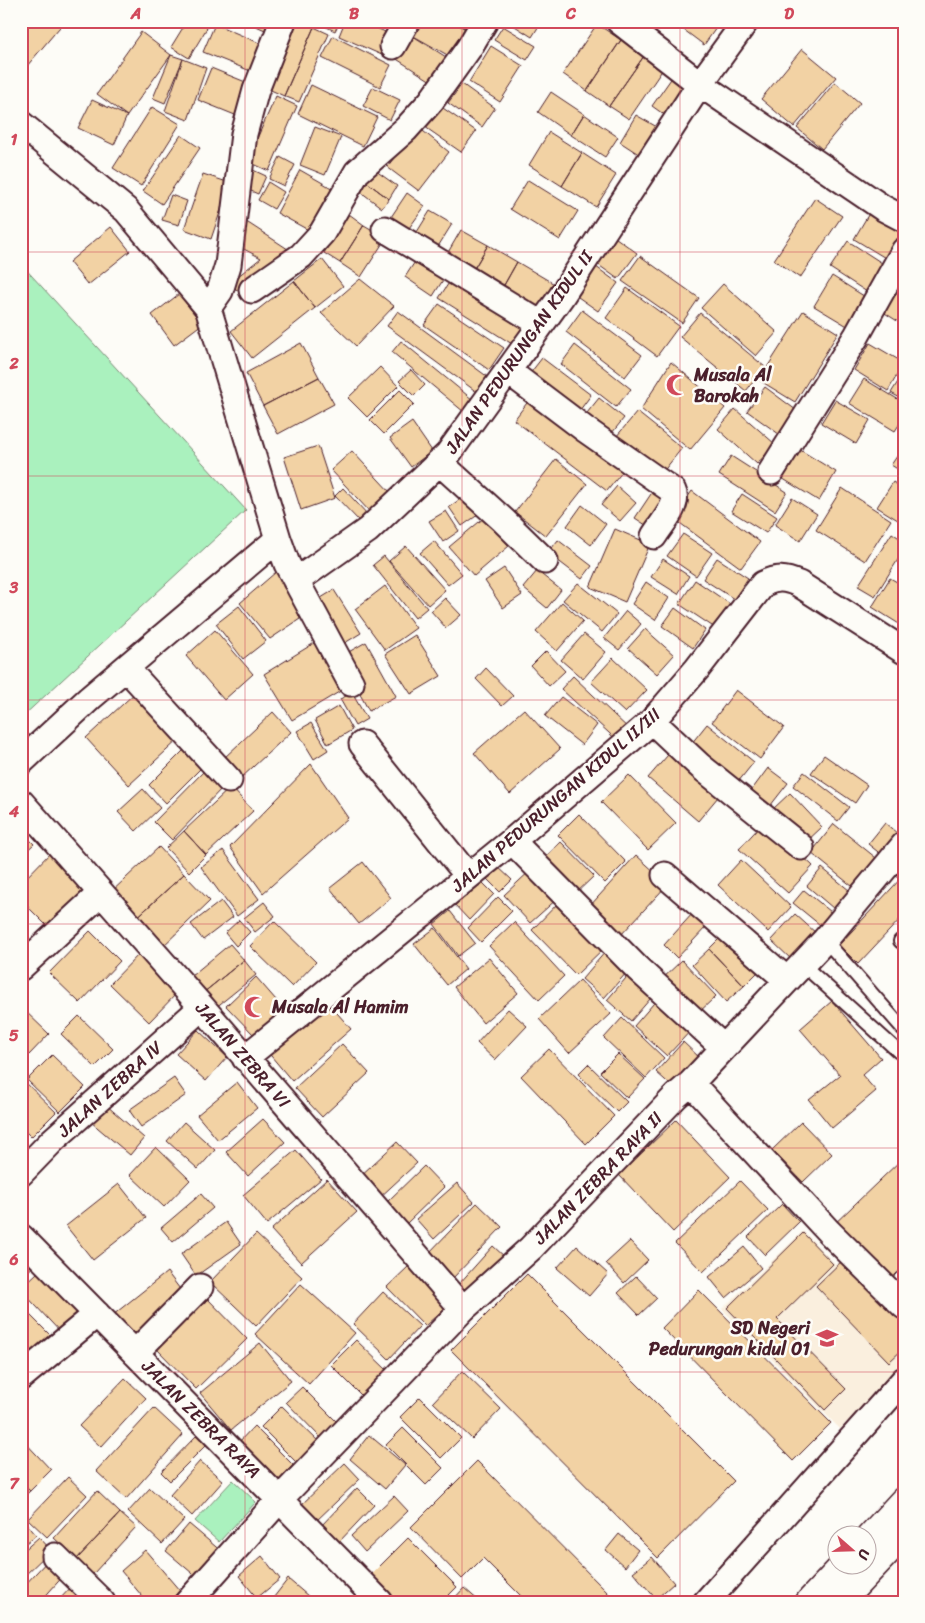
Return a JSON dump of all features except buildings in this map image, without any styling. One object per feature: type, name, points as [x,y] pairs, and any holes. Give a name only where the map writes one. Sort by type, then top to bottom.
[{"type":"main road","points":[[878,1533],[901,1517]]},
{"type":"main road","points":[[838,1602],[901,1517]]},
{"type":"main road","points":[[810,1602],[835,1576]]},
{"type":"street","points":[[208,308],[220,291],[228,266],[244,134],[256,90],[283,21]]},
{"type":"street","points":[[393,46],[407,21]]},
{"type":"street","points":[[252,290],[301,256],[322,233],[357,172],[406,129],[431,101],[469,48],[485,21]]},
{"type":"street","points":[[619,21],[700,84],[883,208],[904,219]]},
{"type":"street","name":"JALAN PEDURUNGAN KIDUL II","points":[[296,581],[368,530],[448,454],[562,297],[700,84],[746,21]]},
{"type":"street","points":[[21,124],[126,210],[208,308],[287,564],[351,683]]},
{"type":"street","points":[[385,228],[541,324]]},
{"type":"street","points":[[771,472],[856,337],[904,251]]},
{"type":"street","points":[[508,371],[586,430],[673,491],[675,496],[674,504],[654,536]]},
{"type":"street","points":[[439,462],[503,520],[544,561]]},
{"type":"street","points":[[21,762],[90,698],[278,539]]},
{"type":"street","name":"JALAN PEDURUNGAN KIDUL II/III","points":[[245,1058],[512,841],[652,721],[697,669],[763,584],[774,578],[789,580],[799,584],[904,651]]},
{"type":"street","points":[[126,668],[229,780]]},
{"type":"street","points":[[652,721],[700,766],[801,847]]},
{"type":"street","points":[[362,744],[468,876]]},
{"type":"street","name":"JALAN ZEBRA VI","points":[[21,802],[202,1007],[463,1309]]},
{"type":"street","points":[[512,841],[638,969],[723,1047]]},
{"type":"street","name":"JALAN ZEBRA RAYA II","points":[[188,1602],[280,1499],[463,1309],[531,1248],[676,1096],[691,1083],[825,940],[904,844]]},
{"type":"street","points":[[664,875],[794,972]]},
{"type":"street","points":[[21,967],[101,893]]},
{"type":"street","name":"JALAN ZEBRA IV","points":[[21,1173],[53,1140],[202,1007]]},
{"type":"street","points":[[691,1083],[835,1238],[904,1306]]},
{"type":"street","name":"JALAN ZEBRA RAYA","points":[[21,1236],[380,1602]]},
{"type":"street","points":[[136,1353],[200,1288]]},
{"type":"street","points":[[21,1377],[97,1314]]},
{"type":"street","points":[[706,1602],[904,1380]]},
{"type":"street","points":[[56,1556],[102,1602]]},
{"type":"lane","points":[[825,940],[904,1030]]},
{"type":"lane","points":[[794,972],[899,1052]]},
{"type":"shaded area","name":"SD Negeri Pedurungan kidul 01","points":[[803,1231],[836,1265],[847,1255],[904,1313],[904,1364],[840,1429],[722,1309]]},
{"type":"green space","points":[[21,264],[246,510],[21,718]]},
{"type":"green space","points":[[233,1480],[256,1502],[219,1542],[195,1521]]},
{"type":"place","name":"Musala Al Barokah","points":[[677,385]]},
{"type":"place","name":"Musala Al Hamim","points":[[255,1007]]},
{"type":"place","name":"SD Negeri Pedurungan kidul 01","points":[[827,1338]]}]
